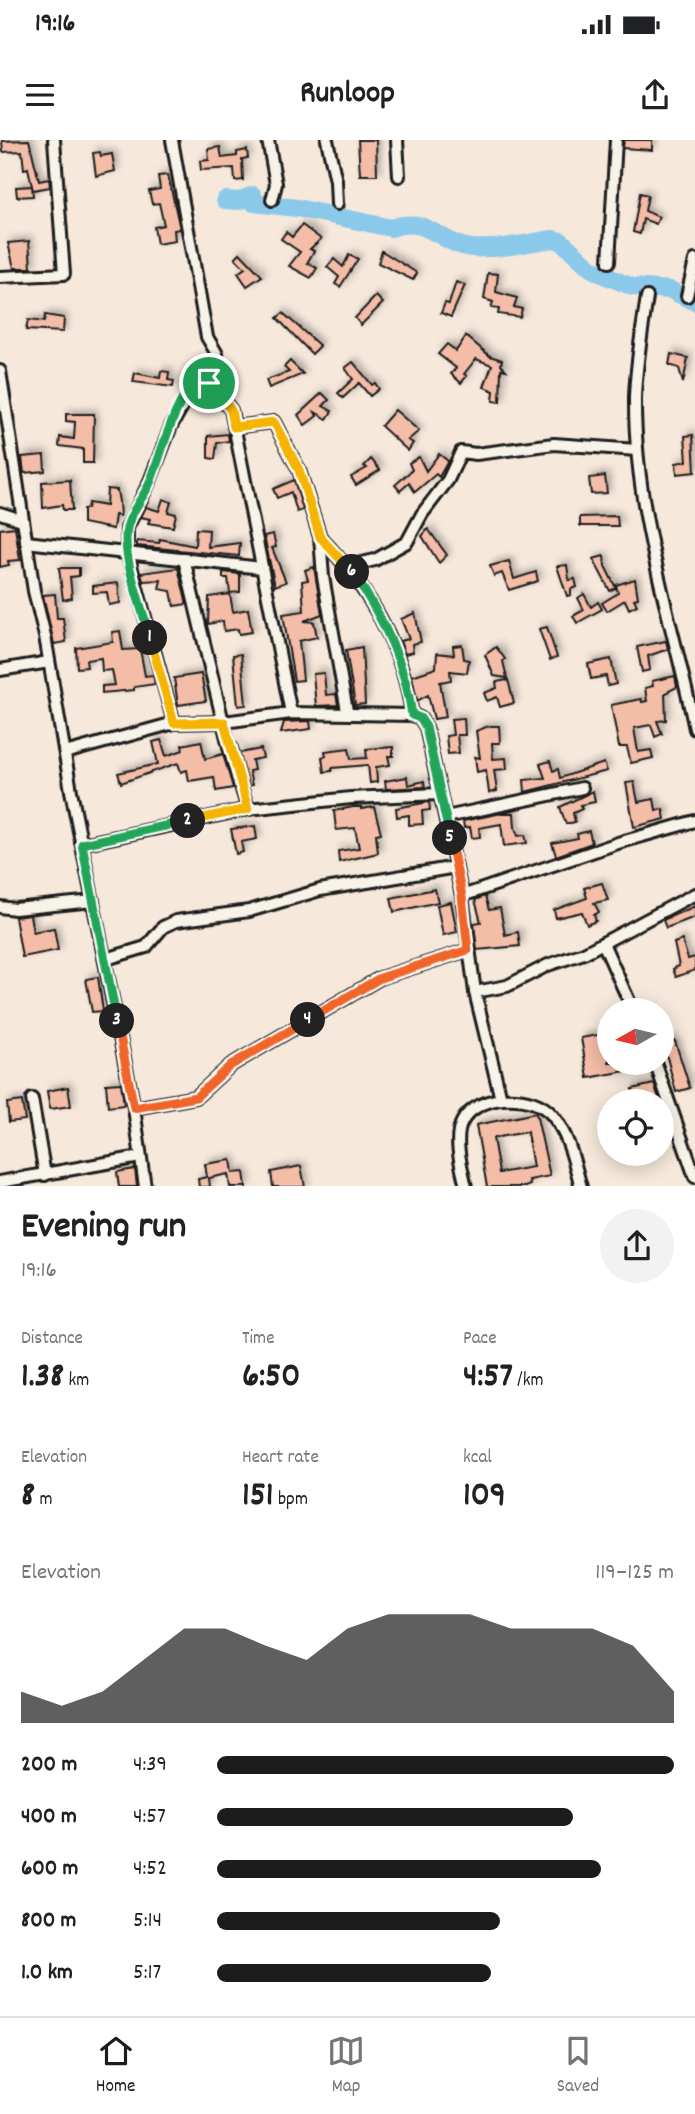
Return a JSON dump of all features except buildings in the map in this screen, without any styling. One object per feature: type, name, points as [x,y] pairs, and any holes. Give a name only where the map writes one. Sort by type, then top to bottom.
[{"type":"street","points":[[0,277],[64,274],[54,140]]},
{"type":"street","points":[[172,140],[207,337],[218,354],[209,383]]},
{"type":"street","points":[[268,140],[276,184],[272,200]]},
{"type":"street","points":[[327,140],[336,181],[337,204]]},
{"type":"street","points":[[397,140],[398,176]]},
{"type":"street","points":[[608,262],[616,140]]},
{"type":"street","points":[[687,296],[695,260]]},
{"type":"street","points":[[647,297],[637,363],[637,450],[650,546],[695,729]]},
{"type":"street","points":[[0,371],[22,520],[134,1108],[145,1186]]},
{"type":"street","points":[[174,723],[127,551],[127,528],[150,481],[171,426],[190,387],[196,382],[209,383],[231,410],[290,713]]},
{"type":"street","points":[[234,427],[274,422],[299,470],[320,537],[323,577],[347,711]]},
{"type":"street","points":[[348,566],[375,560],[407,542],[422,514],[448,480],[461,452],[554,444],[637,450]]},
{"type":"street","points":[[0,513],[22,520]]},
{"type":"street","points":[[320,537],[348,566],[368,596],[400,660],[412,715]]},
{"type":"street","points":[[26,542],[127,551],[262,568]]},
{"type":"street","points":[[184,559],[248,809]]},
{"type":"street","points":[[0,670],[49,662]]},
{"type":"street","points":[[65,753],[174,723],[224,722],[290,713],[347,711],[412,715],[420,718],[426,727],[446,817],[462,896],[475,992],[501,1099]]},
{"type":"street","points":[[446,817],[582,788]]},
{"type":"street","points":[[82,844],[248,809],[351,798],[439,794]]},
{"type":"street","points":[[462,896],[621,842],[695,821]]},
{"type":"street","points":[[106,959],[146,947],[163,927],[176,921],[249,911],[320,890],[456,867]]},
{"type":"street","points":[[475,992],[507,986],[548,965],[603,943],[695,894]]},
{"type":"street","points":[[0,907],[15,909],[93,901]]},
{"type":"street","points":[[603,943],[628,998]]},
{"type":"street","points":[[134,1108],[196,1097],[231,1065],[380,978],[468,950]]},
{"type":"street","points":[[659,1075],[695,1177]]},
{"type":"street","points":[[466,1186],[458,1137],[462,1121],[477,1109],[501,1099],[522,1097],[539,1103],[552,1116],[566,1138],[581,1186]]},
{"type":"street","points":[[32,1099],[45,1175]]},
{"type":"street","points":[[0,1182],[140,1157]]},
{"type":"waterway","points":[[225,200],[239,201],[253,195],[254,203],[297,208],[391,228],[414,225],[424,227],[461,246],[472,248],[502,247],[553,239],[561,241],[592,269],[606,276],[633,287],[670,290],[695,302]]},
{"type":"route","points":[[196,382],[209,383],[231,410],[234,427],[274,422],[299,470],[320,537],[348,566],[368,596],[400,660],[410,693],[412,715],[420,718],[426,727],[462,896],[468,950],[380,978],[231,1065],[196,1097],[134,1108],[82,844],[248,809],[224,722],[174,723],[127,551],[127,528],[190,387],[196,382]]}]
